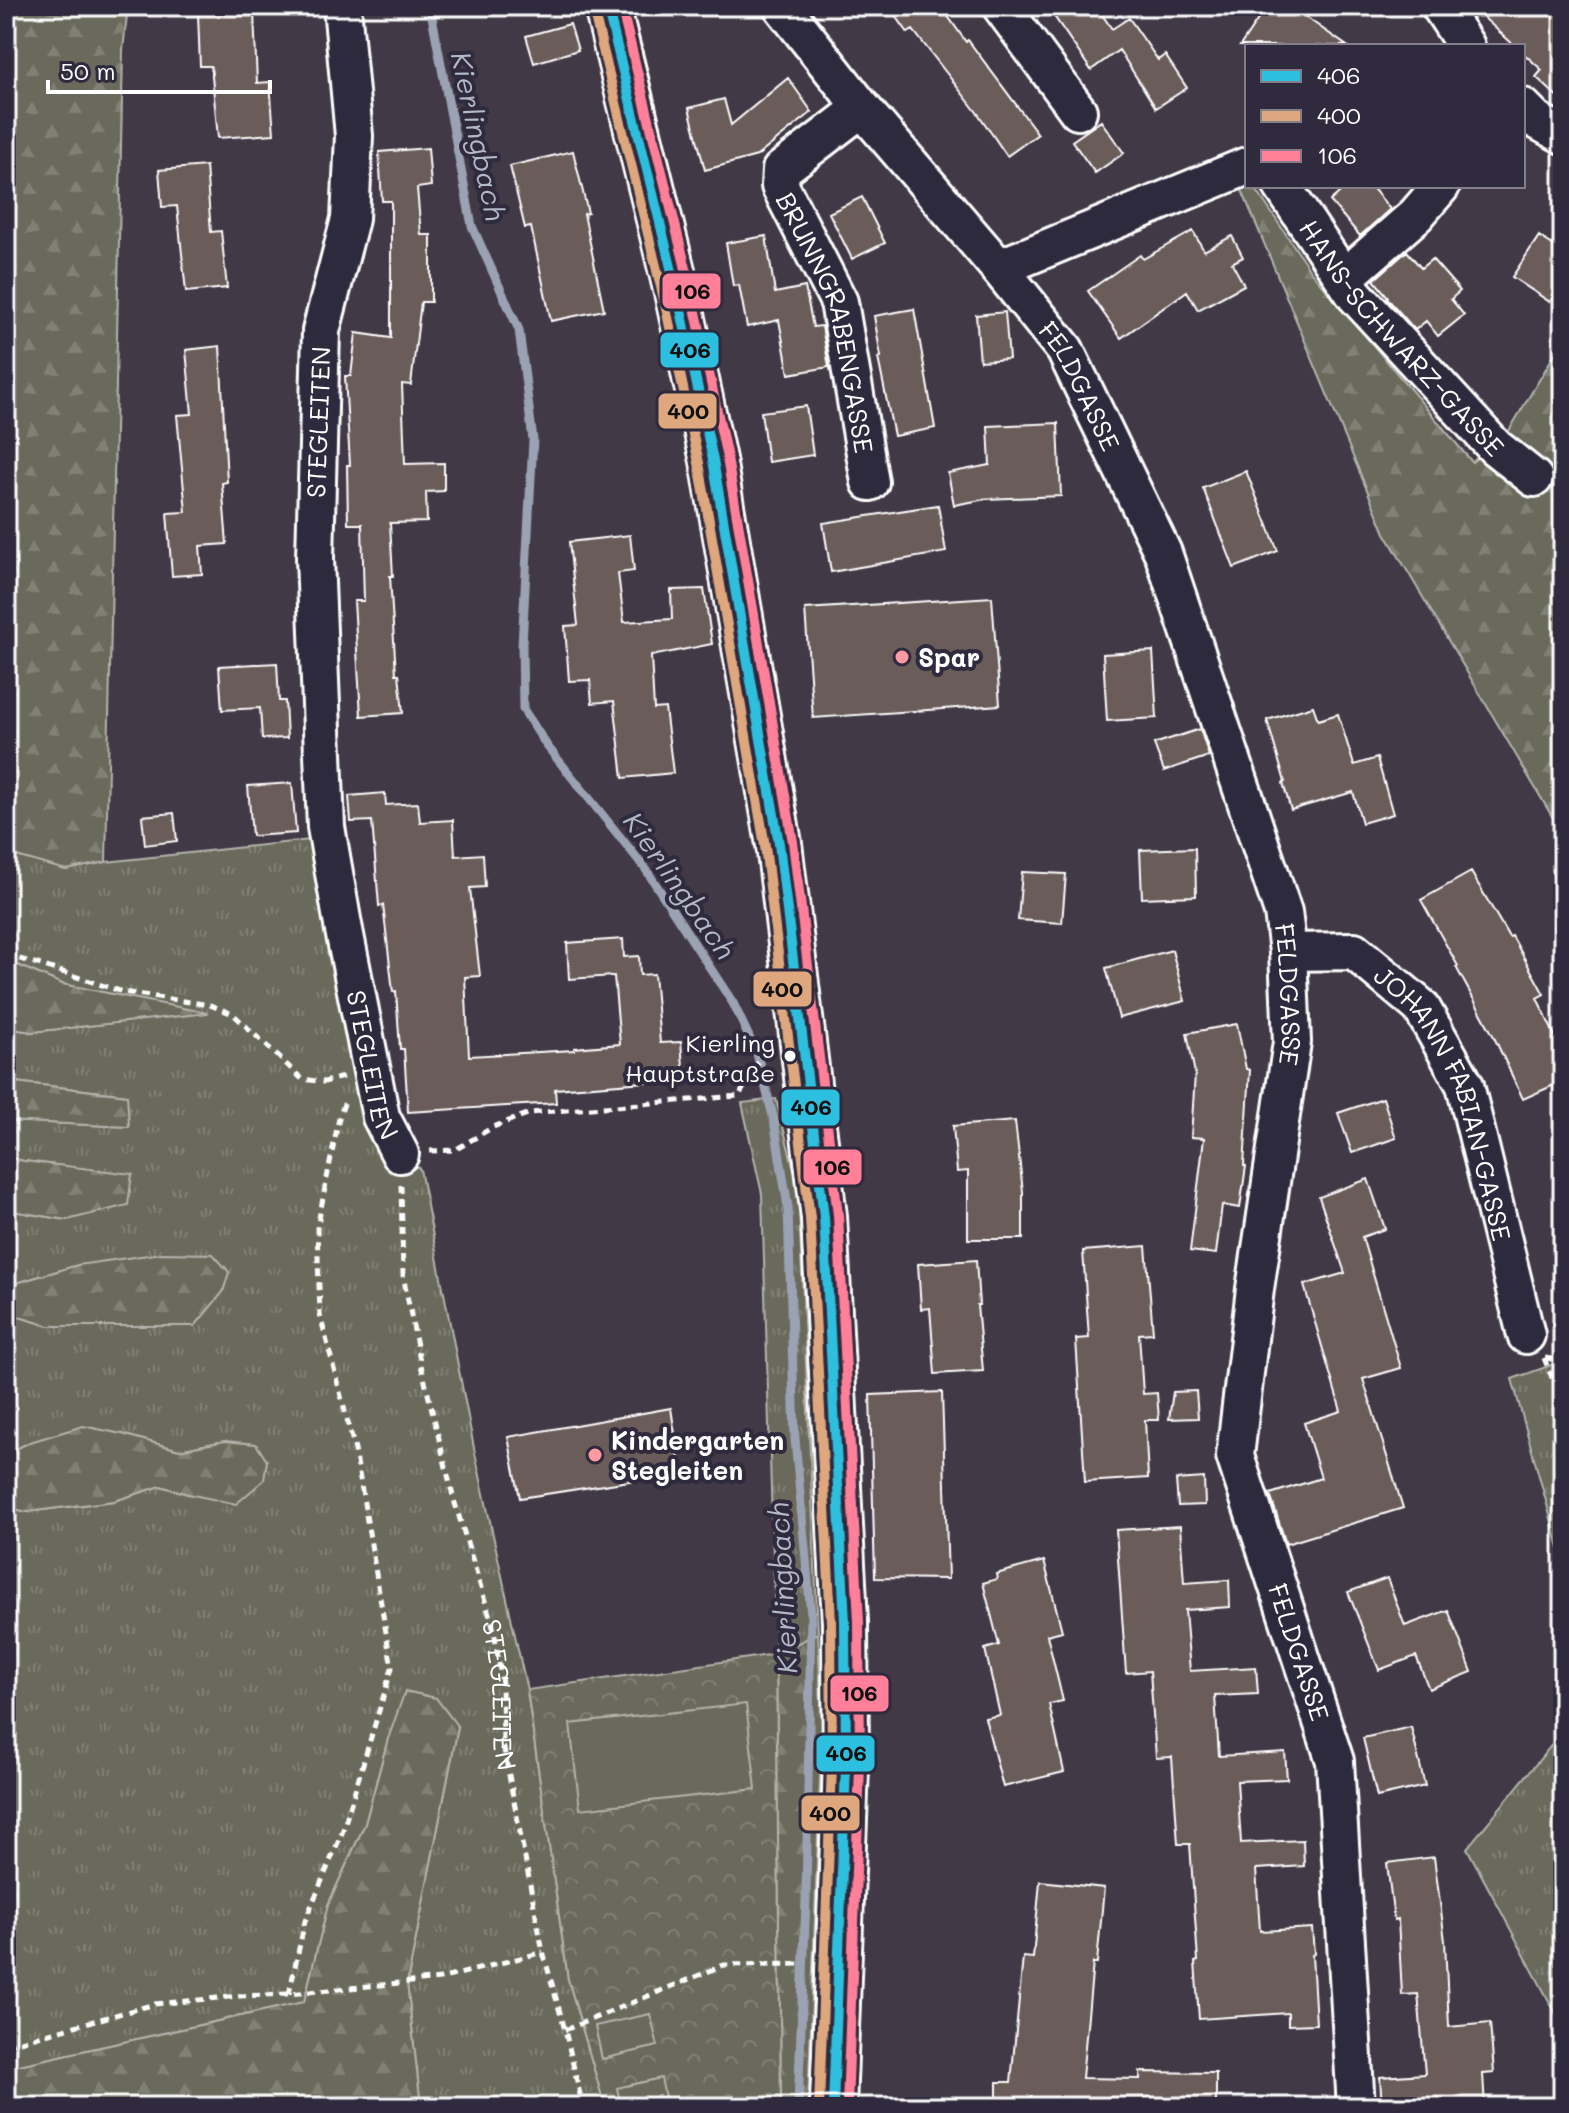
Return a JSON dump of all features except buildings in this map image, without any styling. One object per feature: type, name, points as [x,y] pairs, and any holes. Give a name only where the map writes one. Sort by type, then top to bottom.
[{"type":"main road","points":[[607,6],[678,296],[716,475],[779,844],[824,1217],[845,1638],[846,1766],[833,2107]]},
{"type":"street","name":"STEGLEITEN","points":[[342,6],[354,136],[350,219],[321,331],[315,558],[326,827],[381,1117],[400,1154]]},
{"type":"street","name":"FELDGASSE","points":[[782,6],[862,108],[1065,350],[1163,553],[1283,912],[1292,1042],[1255,1289],[1235,1456],[1335,1761],[1356,2107]]},
{"type":"street","points":[[1001,6],[1078,111]]},
{"type":"street","points":[[1440,6],[1465,44]]},
{"type":"street","name":"BRUNNGRABENGASSE","points":[[862,108],[781,170],[780,186],[839,302],[870,482]]},
{"type":"street","points":[[1525,109],[1536,120],[1563,135]]},
{"type":"street","points":[[999,268],[1245,167]]},
{"type":"street","name":"HANS-SCHWARZ-GASSE","points":[[1283,188],[1355,295],[1495,447],[1534,478]]},
{"type":"street","points":[[1344,278],[1416,215],[1439,188]]},
{"type":"street","name":"JOHANN FABIAN-GASSE","points":[[1288,952],[1354,951],[1421,1007],[1465,1085],[1535,1346]]},
{"type":"path","points":[[6,955],[123,992],[210,1005],[233,1014],[302,1079],[324,1082]]},
{"type":"path","points":[[400,1154],[455,1150],[493,1127],[530,1113],[739,1096],[770,1043]]},
{"type":"path","points":[[289,1994],[305,1921],[342,1833],[392,1668],[355,1450],[320,1315],[317,1228],[339,1118],[349,1089]]},
{"type":"path","name":"STEGLEITEN","points":[[400,1154],[403,1275],[420,1361],[454,1500],[494,1630],[502,1684],[503,1744],[543,1952],[583,2107]]},
{"type":"path","points":[[1535,1346],[1563,1361]]},
{"type":"path","points":[[1535,1346],[1563,1405]]},
{"type":"path","points":[[6,2045],[155,2004],[440,1979],[543,1952]]},
{"type":"path","points":[[565,2030],[724,1965],[791,1963]]},
{"type":"green space","points":[[6,6],[128,6],[123,50],[106,862],[66,870],[6,853]]},
{"type":"green space","points":[[1241,188],[1257,191],[1312,273],[1472,462],[1507,434],[1563,340],[1563,835],[1385,533]]},
{"type":"green space","points":[[310,840],[371,1130],[420,1169],[475,1453],[527,1690],[568,1979],[605,2107],[421,2107],[407,1983],[458,1727],[388,1739],[365,1824],[328,1905],[304,2002],[6,2068],[6,1507],[27,1512],[114,1501],[161,1486],[188,1494],[225,1441],[179,1450],[122,1434],[30,1442],[6,1454],[6,1313],[49,1326],[170,1325],[78,1265],[6,1286],[6,1210],[67,1220],[132,1175],[6,1157],[6,1121],[128,1127],[127,1095],[6,1081],[6,1028],[32,1032],[205,1013],[62,984],[6,960],[6,853],[66,870],[106,862]]},
{"type":"green space","points":[[6,960],[62,984],[208,1013],[32,1032],[6,1028]]},
{"type":"green space","points":[[6,1081],[127,1095],[129,1127],[6,1121]]},
{"type":"green space","points":[[776,1099],[798,1185],[818,1633],[776,1654],[762,1194],[742,1103]]},
{"type":"green space","points":[[6,1157],[132,1174],[128,1205],[67,1220],[6,1210]]},
{"type":"green space","points":[[162,1253],[213,1254],[229,1272],[223,1292],[195,1326],[49,1326],[6,1313],[6,1286],[78,1265]]},
{"type":"green space","points":[[1563,1361],[1563,1562],[1512,1379]]},
{"type":"green space","points":[[83,1426],[179,1450],[225,1441],[256,1444],[267,1461],[264,1480],[236,1504],[161,1486],[114,1501],[27,1512],[6,1507],[6,1454],[30,1442]]},
{"type":"green space","points":[[818,1633],[822,1726],[808,2107],[781,2107],[776,1654]]},
{"type":"green space","points":[[776,1654],[781,2107],[605,2107],[568,1979],[527,1690]]},
{"type":"green space","points":[[405,1691],[436,1698],[458,1727],[407,1983],[421,2107],[6,2107],[6,2068],[304,2002],[328,1905],[365,1824],[388,1739]]},
{"type":"green space","points":[[746,1704],[756,1789],[580,1809],[570,1724]]},
{"type":"green space","points":[[1563,1731],[1563,2027],[1467,1848]]},
{"type":"green space","points":[[650,2014],[658,2046],[602,2059],[595,2026]]},
{"type":"green space","points":[[661,2078],[667,2107],[621,2107],[617,2088]]},
{"type":"waterway","name":"Kierlingbach","points":[[430,6],[472,226],[519,330],[533,440],[522,645],[523,709],[547,746],[645,868],[733,1003],[757,1054],[774,1120],[788,1207],[795,1439],[811,1615],[806,1899],[798,2107]]},
{"type":"transit line","name":"406","points":[[607,6],[678,296],[713,460],[779,844],[824,1217],[845,1622],[846,1766],[833,2107]]},
{"type":"transit line","name":"106","points":[[621,6],[692,293],[727,458],[793,842],[838,1215],[859,1622],[860,1767],[847,2107]]},
{"type":"transit line","name":"400","points":[[593,9],[664,299],[699,463],[765,846],[810,1218],[831,1622],[832,1766],[819,2106]]},
{"type":"place","name":"Spar","points":[[902,657]]},
{"type":"place","name":"Kierling Hauptstraße","points":[[790,1056]]},
{"type":"place","name":"Kindergarten Stegleiten","points":[[595,1455]]}]
